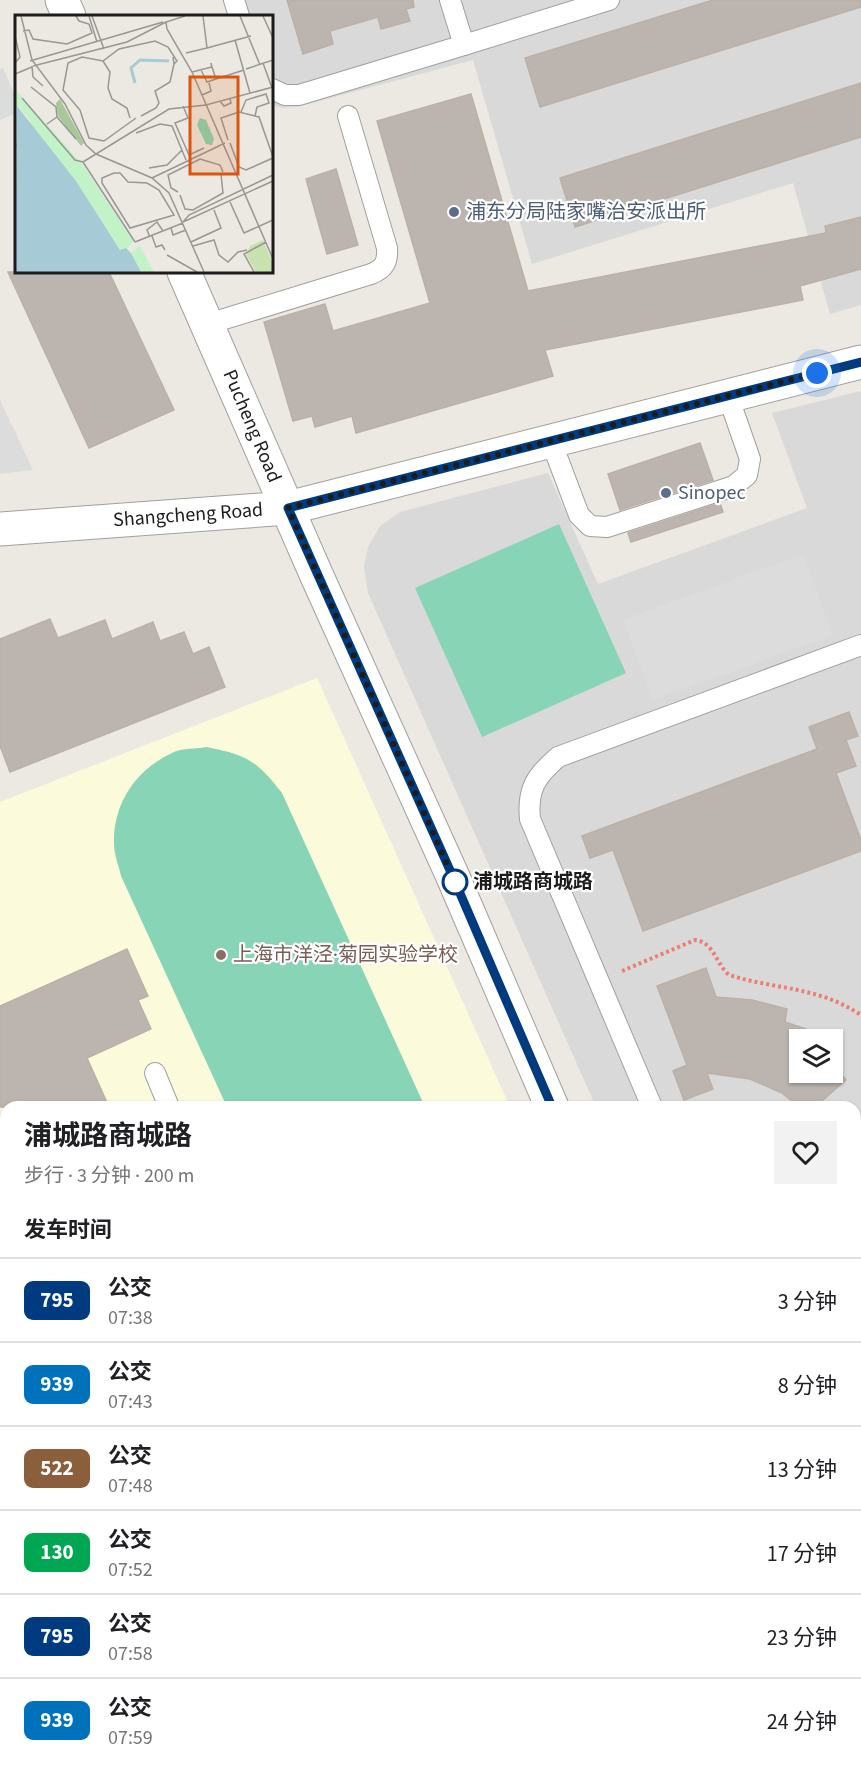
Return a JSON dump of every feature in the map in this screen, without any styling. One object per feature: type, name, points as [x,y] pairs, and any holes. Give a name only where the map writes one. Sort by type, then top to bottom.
[{"type":"street","points":[[62,0],[69,15]]},
{"type":"street","name":"Pucheng Road","points":[[184,273],[448,866],[549,1101]]},
{"type":"street","name":"Shangcheng Road","points":[[0,529],[288,508],[861,362]]},
{"type":"lane","points":[[234,0],[239,15]]},
{"type":"lane","points":[[450,0],[464,45]]},
{"type":"lane","points":[[273,89],[285,95],[299,95],[609,0]]},
{"type":"lane","points":[[208,324],[371,274],[379,271],[385,265],[388,257],[387,248],[348,116]]},
{"type":"lane","points":[[551,441],[579,515],[591,526],[607,527],[734,486],[747,475],[750,459],[729,396]]},
{"type":"lane","points":[[649,1101],[530,819],[528,802],[533,786],[543,771],[558,757],[861,645]]},
{"type":"lane","points":[[154,1073],[166,1101]]},
{"type":"lane","points":[[612,1773],[620,1773]]},
{"type":"path","points":[[598,981],[695,940],[704,941],[723,970],[729,975],[820,994],[846,1005],[861,1015]]},
{"type":"shaded area","points":[[224,0],[861,0],[861,305],[830,314],[793,183],[532,264],[473,60],[297,107],[282,108],[273,105],[273,15],[229,15]]},
{"type":"shaded area","points":[[3,68],[15,96],[15,113],[0,120],[0,69]]},
{"type":"shaded area","points":[[861,391],[861,1101],[593,1101],[368,593],[364,567],[368,547],[380,526],[400,512],[548,473],[598,584],[807,508],[772,413]]},
{"type":"shaded area","points":[[0,400],[33,470],[0,474]]},
{"type":"shaded area","points":[[803,554],[833,635],[653,700],[623,620]]},
{"type":"shaded area","name":"上海市洋泾·菊园实验学校","points":[[317,678],[507,1101],[0,1101],[0,802]]},
{"type":"green space","points":[[559,524],[626,673],[482,737],[415,588]]},
{"type":"green space","points":[[206,747],[241,756],[265,773],[282,793],[422,1101],[224,1101],[121,876],[114,848],[118,815],[129,789],[148,768],[160,759],[181,750]]},
{"type":"building","points":[[287,0],[413,0],[414,7],[406,9],[410,21],[381,29],[378,17],[330,31],[333,44],[303,54]]},
{"type":"building","points":[[713,0],[861,0],[861,7],[540,107],[525,58]]},
{"type":"building","points":[[861,83],[861,137],[575,227],[560,178]]},
{"type":"building","name":"浦东分局陆家嘴治安派出所","points":[[471,94],[528,291],[826,233],[825,226],[861,217],[861,269],[800,286],[803,300],[545,350],[553,376],[356,433],[352,416],[315,427],[312,416],[293,421],[264,322],[325,304],[333,331],[430,303],[377,121]]},
{"type":"building","points":[[336,169],[358,245],[327,254],[306,179]]},
{"type":"building","points":[[8,272],[109,273],[174,410],[89,448]]},
{"type":"building","points":[[700,443],[713,480],[620,510],[608,474]]},
{"type":"building","points":[[720,503],[723,512],[631,542],[628,533]]},
{"type":"building","points":[[50,619],[58,638],[105,620],[112,639],[153,622],[160,641],[184,632],[193,654],[209,647],[225,687],[10,772],[0,746],[0,639]]},
{"type":"building","points":[[849,712],[858,736],[846,740],[856,766],[836,773],[861,840],[861,851],[643,931],[613,850],[590,858],[582,836],[817,749],[809,727]]},
{"type":"building","points":[[127,949],[148,996],[138,1000],[151,1029],[87,1058],[106,1101],[0,1101],[0,1006]]},
{"type":"building","points":[[706,968],[716,997],[752,1000],[787,1009],[785,1022],[806,1029],[789,1029],[789,1083],[843,1083],[822,1101],[792,1101],[782,1093],[750,1079],[707,1073],[713,1089],[684,1100],[673,1071],[687,1065],[657,986]]},
{"type":"bus line","name":"795","points":[[549,1101],[453,877],[288,508],[861,362]]},
{"type":"place","name":"浦东分局陆家嘴治安派出所","points":[[454,212]]},
{"type":"place","name":"Sinopec","points":[[666,493]]},
{"type":"place","name":"浦城路商城路","points":[[455,882]]},
{"type":"place","name":"上海市洋泾·菊园实验学校","points":[[221,955]]},
{"type":"route","points":[[455,882],[288,508],[817,373]]}]
